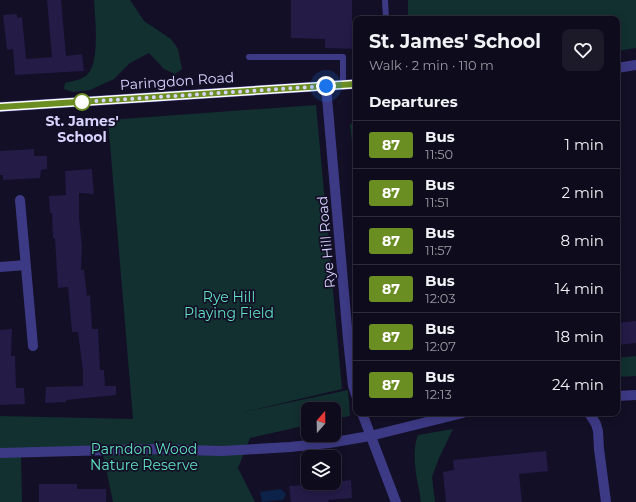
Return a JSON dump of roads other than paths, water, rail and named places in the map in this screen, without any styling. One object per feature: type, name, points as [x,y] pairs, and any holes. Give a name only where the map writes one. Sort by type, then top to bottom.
[{"type":"street","points":[[620,68],[636,66]]},
{"type":"street","name":"Paringdon Road","points":[[0,107],[353,84]]},
{"type":"street","name":"Rye Hill Road","points":[[326,86],[353,386]]},
{"type":"street","points":[[20,200],[33,346]]},
{"type":"street","points":[[0,267],[26,265]]},
{"type":"street","points":[[620,396],[636,395]]},
{"type":"street","points":[[363,416],[396,502]]},
{"type":"street","points":[[0,453],[151,449],[222,451],[254,450],[312,445],[370,436],[451,416]]},
{"type":"street","points":[[591,416],[598,431],[606,502]]},
{"type":"lane","points":[[385,0],[386,16]]},
{"type":"lane","points":[[249,57],[343,57],[343,85]]},
{"type":"water","points":[[281,489],[286,494],[283,500],[262,502],[260,492]]},
{"type":"place","name":"St. James' School","points":[[82,102]]},
{"type":"park label","name":"Rye Hill Playing Field","points":[[229,306]]},
{"type":"park label","name":"Parndon Wood Nature Reserve","points":[[144,458]]}]
